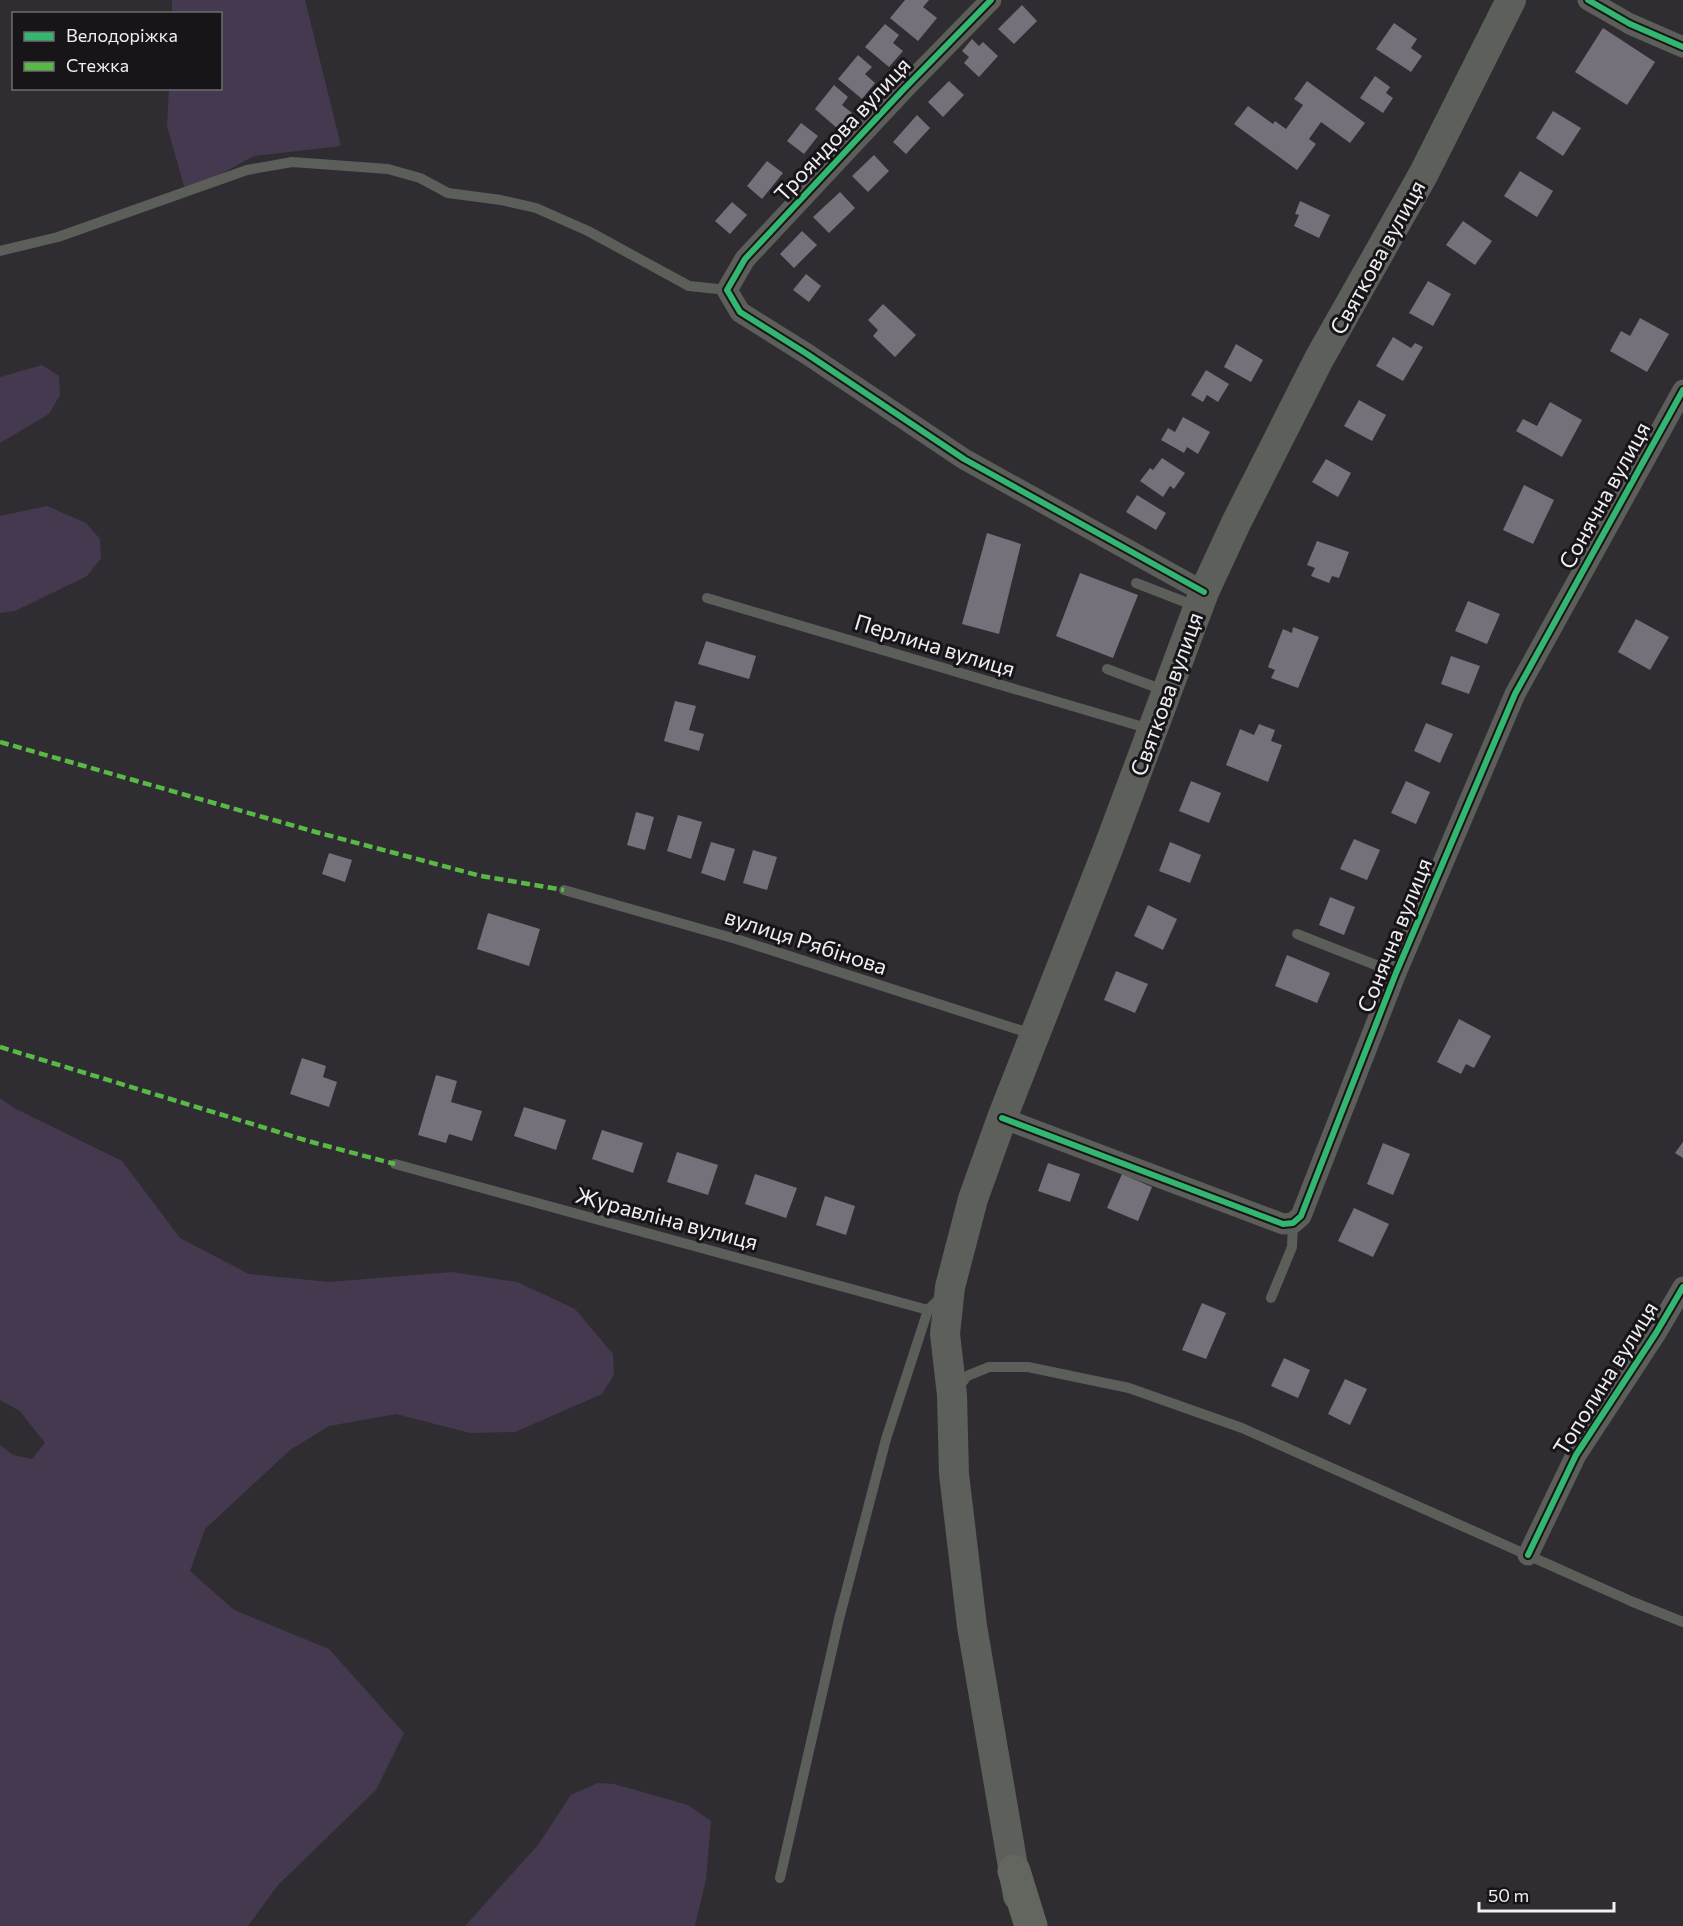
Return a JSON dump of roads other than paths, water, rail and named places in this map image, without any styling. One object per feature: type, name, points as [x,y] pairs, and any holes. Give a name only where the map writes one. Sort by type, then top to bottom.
[{"type":"main road","name":"Святкова вулиця","points":[[1023,1926],[972,1626],[954,1474],[952,1395],[945,1334],[950,1287],[973,1199],[1002,1118],[1109,846],[1201,599],[1237,521],[1319,359],[1423,175],[1511,0]]},
{"type":"main road","points":[[1014,1871],[1014,1926]]},
{"type":"main road","points":[[1014,1871],[1031,1926]]},
{"type":"street","name":"Трояндова вулиця","points":[[727,290],[745,259],[903,90],[991,0]]},
{"type":"street","points":[[1588,0],[1630,24],[1683,47]]},
{"type":"street","points":[[727,290],[740,312],[964,459],[1201,599]]},
{"type":"street","name":"Сонячна вулиця","points":[[1293,1223],[1301,1216],[1396,973],[1515,694],[1683,390]]},
{"type":"street","points":[[1002,1118],[1283,1224],[1293,1223]]},
{"type":"street","name":"Тополина вулиця","points":[[1528,1555],[1576,1455],[1656,1333],[1683,1287]]},
{"type":"lane","points":[[0,251],[58,237],[247,170],[292,162],[388,169],[420,178],[448,193],[484,197],[536,208],[588,231],[689,286],[727,290]]},
{"type":"lane","points":[[1136,584],[1201,599]]},
{"type":"lane","name":"Перлина вулиця","points":[[707,598],[1152,730]]},
{"type":"lane","points":[[1107,669],[1167,691]]},
{"type":"lane","name":"вулиця Рябінова","points":[[564,890],[736,939],[1035,1035]]},
{"type":"lane","points":[[1297,934],[1396,973]]},
{"type":"lane","name":"Журавліна вулиця","points":[[395,1164],[928,1310]]},
{"type":"lane","points":[[1271,1298],[1292,1247],[1293,1223]]},
{"type":"lane","points":[[780,1878],[838,1619],[886,1439],[928,1310],[950,1287]]},
{"type":"lane","points":[[952,1395],[967,1376],[989,1367],[1028,1367],[1129,1389],[1242,1428],[1633,1602],[1683,1622]]}]
